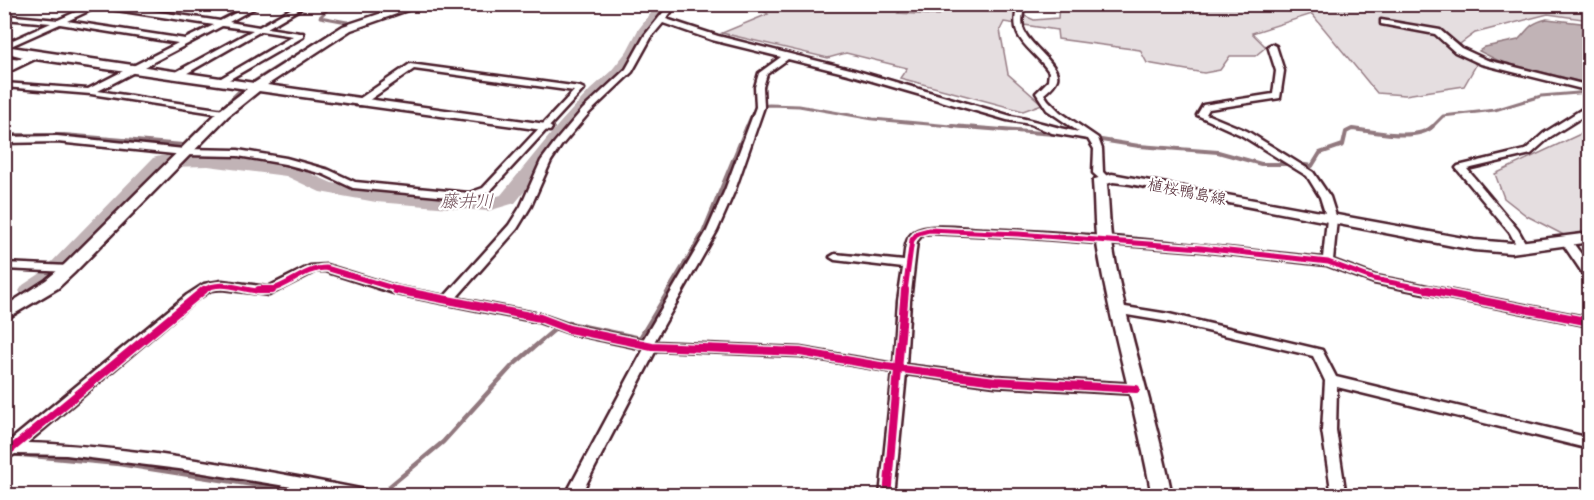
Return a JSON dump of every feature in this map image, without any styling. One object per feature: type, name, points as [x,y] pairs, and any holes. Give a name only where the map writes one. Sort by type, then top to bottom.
[{"type":"street","points":[[179,74],[305,4]]},
{"type":"street","points":[[4,315],[52,284],[63,268],[250,86],[347,28],[420,4]]},
{"type":"street","points":[[448,299],[513,227],[526,206],[546,161],[558,144],[586,111],[629,70],[649,35],[674,4]]},
{"type":"street","points":[[1022,4],[1016,15],[1017,27],[1033,51],[1050,66],[1053,75],[1052,80],[1040,93],[1042,99],[1048,107],[1093,138],[1098,149],[1098,173],[1105,179],[1100,182],[1104,241],[1136,390],[1147,426],[1162,495]]},
{"type":"street","points":[[4,48],[94,5],[300,35],[220,81]]},
{"type":"street","points":[[91,92],[255,5]]},
{"type":"street","points":[[4,17],[59,22],[188,42]]},
{"type":"street","points":[[662,20],[715,38],[788,55],[1010,118],[1032,122],[1052,130],[1093,138]]},
{"type":"street","points":[[1384,22],[1437,32],[1458,50],[1484,62],[1590,89]]},
{"type":"street","points":[[1272,46],[1280,71],[1277,96],[1206,106],[1201,115],[1244,133],[1310,174],[1325,197],[1332,219],[1328,262]]},
{"type":"street","points":[[4,48],[34,55],[179,74],[359,103],[546,128]]},
{"type":"street","points":[[4,71],[34,55]]},
{"type":"street","points":[[572,495],[711,231],[730,190],[760,106],[759,87],[764,73],[788,55]]},
{"type":"street","points":[[4,60],[21,62]]},
{"type":"street","points":[[4,140],[57,139],[184,152],[247,154],[286,161],[326,172],[353,185],[470,196],[486,190],[580,89],[413,66],[359,103]]},
{"type":"street","points":[[4,85],[91,92],[224,113]]},
{"type":"street","points":[[1522,246],[1514,232],[1463,174],[1461,168],[1528,152],[1547,135],[1590,108]]},
{"type":"street","name":"植桜鴨島線","points":[[1105,179],[1130,180],[1474,245],[1511,248],[1590,237]]},
{"type":"street","points":[[888,495],[908,265],[912,240],[918,233],[929,230],[1018,234],[1252,253],[1328,262],[1374,279],[1590,322]]},
{"type":"street","points":[[1566,242],[1589,274]]},
{"type":"street","points":[[835,256],[908,265]]},
{"type":"street","points":[[4,266],[63,268]]},
{"type":"street","points":[[8,450],[191,298],[208,287],[222,285],[269,291],[314,268],[326,268],[397,290],[540,318],[569,329],[621,341],[649,345],[800,352],[900,369],[995,381],[1136,390]]},
{"type":"street","points":[[1119,310],[1169,318],[1318,353],[1331,381],[1329,430],[1339,495]]},
{"type":"street","points":[[1331,381],[1590,444]]},
{"type":"street","points":[[8,450],[63,449],[138,458],[305,489],[365,495]]},
{"type":"shaded area","points":[[753,4],[906,5],[898,13],[939,15],[951,5],[1013,5],[1011,10],[1034,20],[1058,18],[1059,4],[1590,5],[1589,20],[1548,14],[1475,33],[1460,44],[1476,65],[1464,86],[1405,95],[1377,93],[1312,14],[1252,33],[1266,47],[1255,56],[1230,56],[1220,70],[1204,73],[1147,63],[1140,50],[1058,39],[1057,30],[1004,22],[1000,30],[1008,74],[1042,104],[1023,111],[900,78],[907,68],[846,53],[828,58],[722,33],[768,14]]},
{"type":"shaded area","points":[[1547,19],[1589,24],[1589,84],[1499,61],[1479,51],[1485,47],[1518,40],[1527,29]]},
{"type":"shaded area","points":[[1589,130],[1589,248],[1527,216],[1504,198],[1495,174]]},
{"type":"waterway","points":[[326,4],[331,6],[320,17],[347,22]]},
{"type":"waterway","points":[[380,20],[425,4]]},
{"type":"waterway","name":"藤井川","points":[[180,161],[208,160],[291,171],[327,188],[376,196],[488,205],[508,199],[566,128],[596,94],[617,75],[635,52],[643,33],[666,4]]},
{"type":"waterway","points":[[201,128],[240,90],[348,22]]},
{"type":"waterway","points":[[1433,126],[1443,116],[1495,110],[1541,96],[1590,92]]},
{"type":"waterway","points":[[746,128],[755,107],[769,105],[799,106],[873,119],[973,128]]},
{"type":"waterway","points":[[668,291],[703,233],[747,126]]},
{"type":"waterway","points":[[952,126],[1067,135]]},
{"type":"waterway","points":[[1298,164],[1312,166],[1320,153],[1343,145],[1346,132],[1352,129],[1406,135],[1417,134],[1433,126]]},
{"type":"waterway","points":[[160,162],[184,145],[201,128]]},
{"type":"waterway","points":[[4,135],[64,135],[183,145]]},
{"type":"waterway","points":[[1095,139],[1139,146],[1218,152],[1261,164],[1287,164]]},
{"type":"waterway","name":"藤井川","points":[[31,291],[49,278],[160,162],[168,161]]},
{"type":"waterway","points":[[569,323],[640,338],[669,290]]},
{"type":"waterway","points":[[390,486],[443,442],[512,366],[554,330]]},
{"type":"waterway","points":[[12,454],[119,464],[299,492]]},
{"type":"waterway","points":[[306,493],[320,496]]},
{"type":"cycle path","points":[[887,496],[900,369],[904,301],[912,240],[918,233],[929,230],[1018,234],[1201,248],[1328,262],[1374,279],[1590,322]]},
{"type":"cycle path","points":[[4,455],[191,298],[208,287],[222,285],[269,291],[314,268],[326,268],[397,290],[540,318],[569,329],[652,346],[800,352],[886,367],[995,381],[1136,389]]}]
